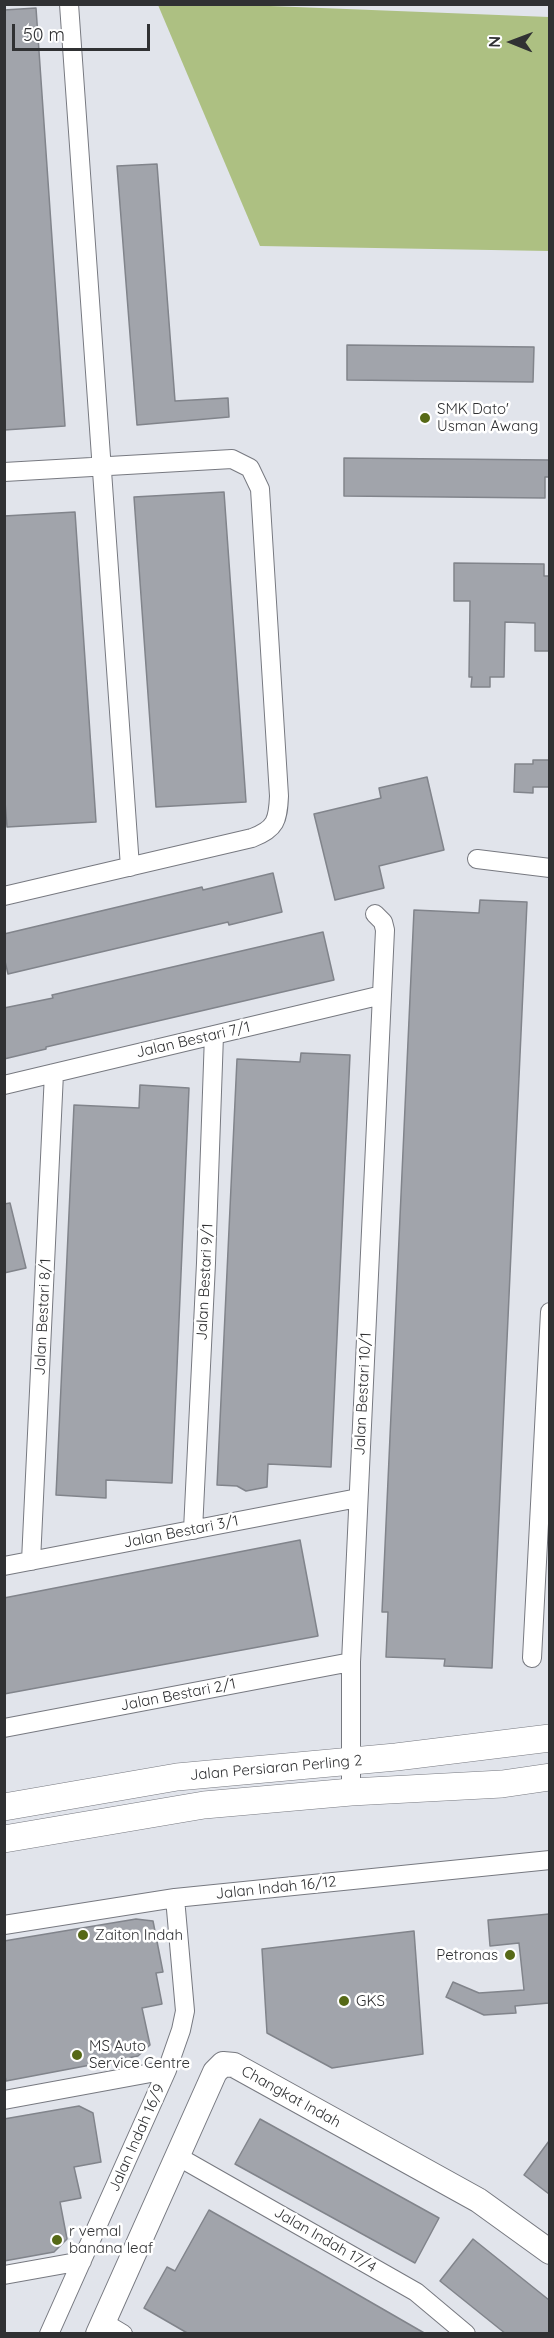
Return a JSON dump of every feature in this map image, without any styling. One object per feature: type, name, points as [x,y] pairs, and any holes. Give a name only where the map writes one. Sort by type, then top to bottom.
[{"type":"main road","name":"Jalan Persiaran Perling 2","points":[[4,1807],[177,1777],[352,1761],[549,1738]]},
{"type":"main road","name":"Jalan Persiaran Perling 2","points":[[4,1839],[204,1805],[351,1792],[502,1784],[549,1777]]},
{"type":"street","points":[[69,4],[130,867]]},
{"type":"street","points":[[4,472],[232,459],[250,468],[260,489],[278,813],[273,826],[264,834],[252,838],[4,896]]},
{"type":"street","points":[[477,859],[549,868]]},
{"type":"street","name":"Jalan Bestari 10/1","points":[[351,1792],[351,1662],[385,930],[383,922],[375,914]]},
{"type":"street","name":"Jalan Bestari 7/1","points":[[4,1084],[382,995]]},
{"type":"street","name":"Jalan Bestari 9/1","points":[[193,1530],[214,1035]]},
{"type":"street","name":"Jalan Bestari 8/1","points":[[31,1561],[54,1073]]},
{"type":"street","points":[[532,1658],[549,1312]]},
{"type":"street","name":"Jalan Bestari 3/1","points":[[4,1566],[358,1498]]},
{"type":"street","name":"Jalan Bestari 2/1","points":[[4,1728],[351,1662]]},
{"type":"street","name":"Jalan Indah 16/12","points":[[4,1925],[175,1898],[549,1860]]},
{"type":"street","name":"Jalan Indah 16/9","points":[[49,2334],[167,2070],[181,2030],[185,2011],[175,1898]]},
{"type":"street","name":"Changkat Indah","points":[[108,2330],[177,2156],[215,2072],[219,2067],[229,2064],[478,2200],[549,2252]]},
{"type":"street","points":[[4,2100],[167,2070]]},
{"type":"street","name":"Jalan Indah 17/4","points":[[177,2156],[416,2292],[466,2334]]},
{"type":"street","points":[[4,2275],[82,2261]]},
{"type":"green space","points":[[158,5],[245,5],[549,17],[549,251],[260,246]]},
{"type":"building","points":[[36,8],[65,426],[4,430],[4,10]]},
{"type":"building","points":[[157,164],[175,401],[228,398],[229,417],[137,425],[117,166]]},
{"type":"building","points":[[347,345],[534,347],[533,382],[347,380]]},
{"type":"building","points":[[344,458],[549,460],[549,477],[545,477],[545,498],[344,496]]},
{"type":"building","points":[[224,492],[246,802],[156,807],[134,497]]},
{"type":"building","points":[[75,512],[96,822],[7,827],[4,789],[4,516]]},
{"type":"building","points":[[454,563],[544,564],[544,576],[549,576],[549,651],[535,651],[535,623],[505,622],[504,677],[490,677],[490,687],[471,687],[472,677],[469,677],[470,601],[454,601]]},
{"type":"building","points":[[533,760],[549,760],[549,787],[533,787],[533,793],[514,792],[515,764],[533,764]]},
{"type":"building","points":[[427,777],[444,850],[379,866],[384,888],[335,900],[314,814],[381,798],[379,788]]},
{"type":"building","points":[[273,873],[282,912],[229,925],[228,922],[8,974],[4,957],[4,934],[202,887],[203,890]]},
{"type":"building","points":[[480,900],[527,902],[492,1668],[444,1666],[445,1659],[386,1657],[388,1612],[382,1612],[414,910],[479,913]]},
{"type":"building","points":[[323,932],[334,980],[46,1047],[46,1049],[4,1059],[4,1008]]},
{"type":"building","points":[[301,1053],[350,1055],[331,1467],[268,1464],[267,1487],[246,1491],[237,1486],[217,1485],[237,1059],[300,1062]]},
{"type":"building","points":[[140,1085],[189,1088],[172,1483],[106,1480],[106,1498],[56,1495],[74,1105],[139,1108]]},
{"type":"building","points":[[10,1203],[26,1268],[4,1273],[4,1204]]},
{"type":"building","points":[[300,1540],[318,1636],[4,1694],[4,1598]]},
{"type":"building","points":[[549,1914],[549,2003],[515,2006],[516,2013],[484,2015],[446,1997],[453,1982],[479,1993],[524,1990],[519,1943],[490,1946],[488,1920]]},
{"type":"building","points":[[136,1919],[153,1921],[163,1972],[156,1973],[162,2004],[142,2008],[150,2045],[138,2056],[6,2081],[4,2071],[4,1941]]},
{"type":"building","points":[[414,1931],[423,2054],[332,2068],[267,2033],[262,1949]]},
{"type":"building","points":[[79,2106],[93,2113],[101,2162],[74,2167],[81,2198],[60,2202],[67,2239],[54,2252],[4,2261],[4,2119]]},
{"type":"building","points":[[260,2119],[439,2218],[415,2263],[235,2164]]},
{"type":"building","points":[[549,2141],[549,2194],[524,2175]]},
{"type":"building","points":[[209,2210],[426,2334],[189,2334],[144,2308],[167,2267],[175,2271]]},
{"type":"building","points":[[473,2239],[549,2300],[549,2334],[506,2334],[440,2281]]},
{"type":"place","name":"SMK Dato' Usman Awang","points":[[425,418]]},
{"type":"place","name":"Zaiton Indah","points":[[83,1935]]},
{"type":"place","name":"Petronas","points":[[510,1955]]},
{"type":"place","name":"GKS","points":[[344,2001]]},
{"type":"place","name":"MS Auto Service Centre","points":[[77,2055]]},
{"type":"place","name":"r vemal banana leaf","points":[[57,2240]]}]
